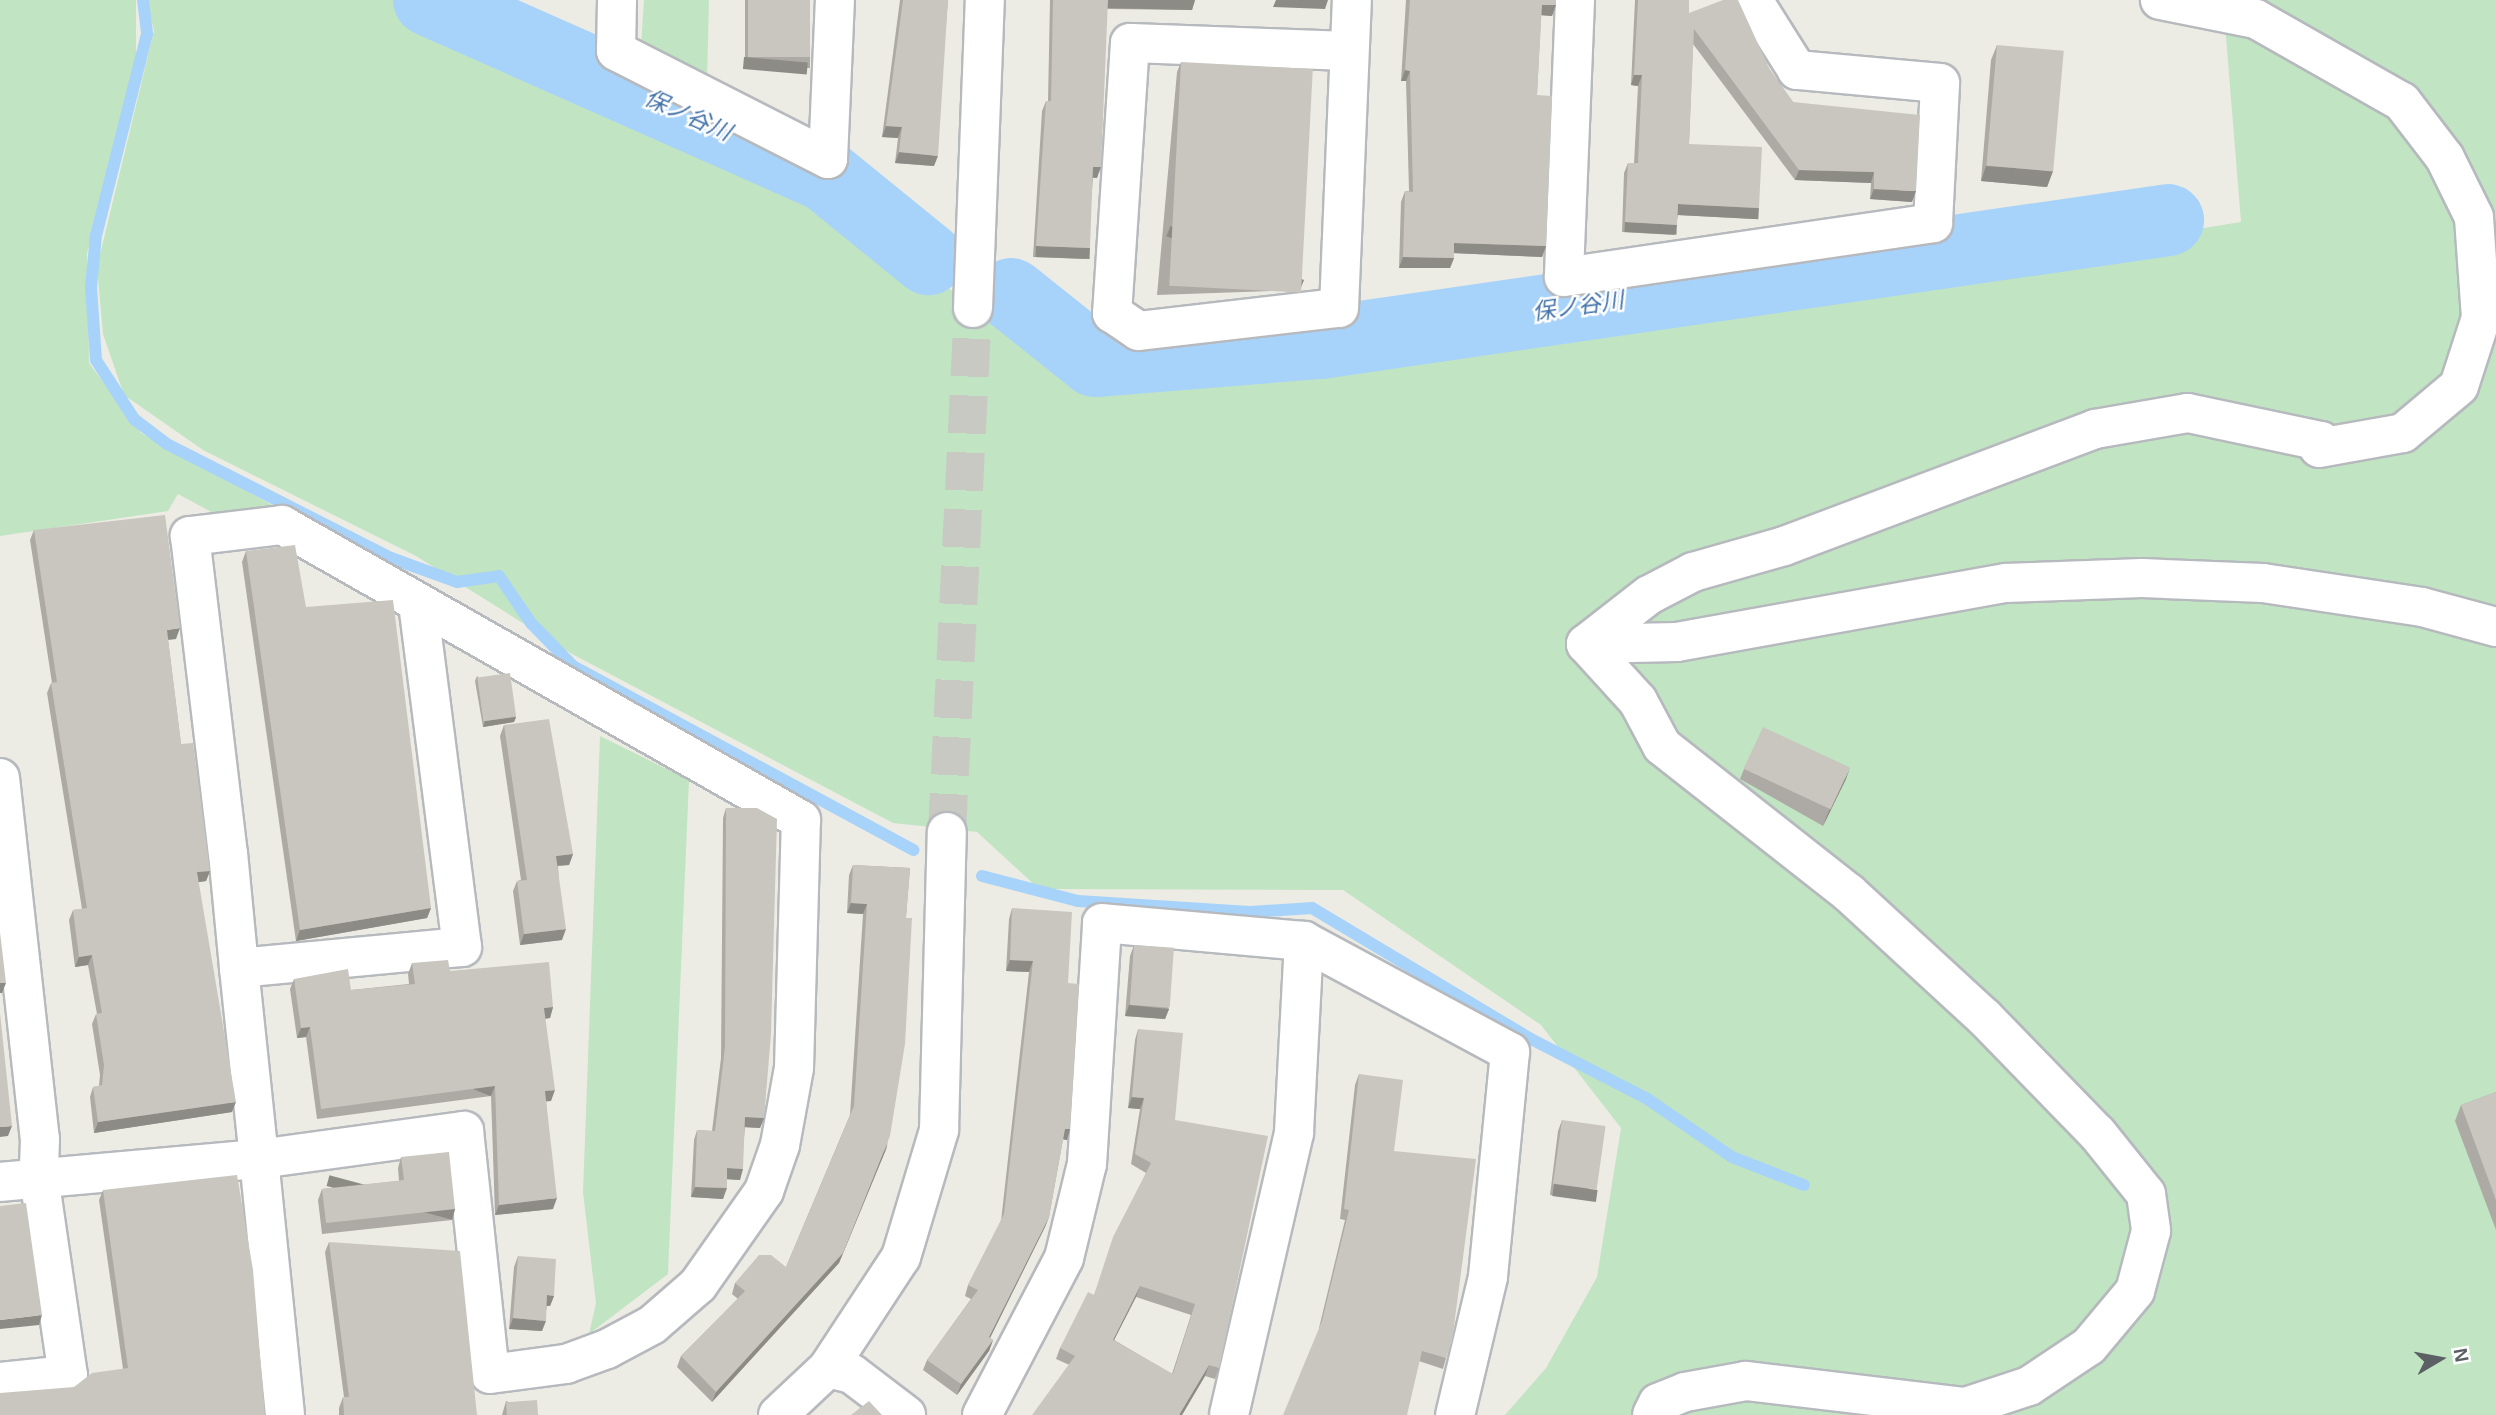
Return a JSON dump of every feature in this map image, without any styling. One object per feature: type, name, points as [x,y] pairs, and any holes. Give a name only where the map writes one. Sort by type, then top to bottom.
[{"type":"street","points":[[617,0],[616,51],[828,159],[835,0]]},
{"type":"street","points":[[973,308],[985,0]]},
{"type":"street","points":[[1349,51],[1130,43],[1112,313],[1139,331],[1339,308],[1352,0]]},
{"type":"street","points":[[1575,0],[1564,277],[1933,223],[1940,83],[1797,70],[1753,0]]},
{"type":"street","points":[[1586,644],[1649,594],[1693,572],[1784,546],[2095,429],[2188,413],[2321,441],[2319,448],[2403,433],[2459,386],[2481,318],[2474,217],[2423,130],[2402,102],[2311,46],[2256,19],[2160,0]]},
{"type":"street","points":[[0,1182],[259,1159],[464,1131],[490,1374],[566,1364],[652,1325],[698,1284],[740,1233],[780,1145],[794,1068],[801,820],[282,525],[190,536],[239,968],[259,1159],[285,1415]]},
{"type":"street","points":[[1586,644],[1677,642],[2007,583],[2142,578],[2263,583],[2422,607],[2496,627]]},
{"type":"street","points":[[239,968],[462,947],[418,604]]},
{"type":"street","points":[[1586,644],[1638,701],[1662,746],[1849,893],[1984,1017],[2098,1133],[2146,1194],[2151,1231],[2135,1291],[2090,1346],[2029,1386],[1965,1407],[1746,1381],[1685,1392],[1658,1403],[1651,1415]]},
{"type":"street","points":[[0,778],[40,1139],[39,1177],[68,1375],[0,1382]]},
{"type":"street","points":[[779,1415],[828,1368],[901,1257],[939,1130],[947,832]]},
{"type":"street","points":[[982,1415],[1064,1258],[1087,1164],[1102,923],[1304,942],[1510,1052],[1488,1277],[1455,1415]]},
{"type":"street","points":[[1228,1415],[1294,1133],[1304,942]]},
{"type":"street","points":[[828,1368],[852,1374],[906,1415]]},
{"type":"green space","points":[[0,0],[136,0],[136,55],[87,254],[89,363],[141,433],[274,506],[215,514],[178,494],[168,511],[0,536]]},
{"type":"green space","points":[[147,0],[399,0],[802,182],[1080,383],[1324,372],[2241,222],[2223,0],[2496,0],[2496,1415],[1505,1415],[1546,1368],[1597,1277],[1621,1128],[1541,1025],[1343,890],[1039,889],[977,832],[893,823],[572,654],[416,556],[203,450],[124,395],[103,334],[97,267],[154,31]]},
{"type":"green space","points":[[644,0],[709,0],[707,83],[641,46]]},
{"type":"green space","points":[[600,736],[689,780],[668,1274],[589,1334],[596,1303],[583,1192]]},
{"type":"building","points":[[748,0],[810,0],[810,57],[748,57]]},
{"type":"building","points":[[903,0],[948,0],[938,156],[899,152],[902,127],[886,126]]},
{"type":"building","points":[[1053,0],[1108,0],[1101,167],[1093,167],[1090,248],[1036,246],[1046,101],[1051,101]]},
{"type":"building","points":[[1410,0],[1556,0],[1556,5],[1542,5],[1537,95],[1552,96],[1546,246],[1454,243],[1454,258],[1403,257],[1405,191],[1413,192],[1410,71],[1405,70]]},
{"type":"building","points":[[1638,0],[1689,0],[1689,13],[1723,0],[1738,0],[1770,70],[1793,102],[1920,115],[1916,191],[1874,189],[1874,172],[1799,170],[1694,29],[1689,144],[1762,147],[1759,208],[1678,204],[1677,225],[1625,222],[1628,163],[1638,163],[1642,75],[1634,75]]},
{"type":"building","points":[[1997,45],[2064,51],[2053,171],[1986,166]]},
{"type":"building","points":[[1181,62],[1313,69],[1301,293],[1169,286]]},
{"type":"building","points":[[165,515],[180,628],[167,630],[181,744],[193,743],[210,871],[197,872],[236,1102],[98,1122],[93,1087],[102,1085],[104,1065],[96,1014],[102,1013],[92,955],[79,957],[73,910],[87,908],[51,683],[57,682],[34,530]]},
{"type":"building","points":[[295,545],[306,607],[393,600],[431,908],[300,930],[246,551]]},
{"type":"building","points":[[510,673],[516,717],[483,721],[477,678]]},
{"type":"building","points":[[549,719],[573,854],[556,856],[566,929],[524,934],[517,881],[527,880],[504,725]]},
{"type":"building","points":[[1763,727],[1850,768],[1831,809],[1744,769]]},
{"type":"building","points":[[726,808],[757,808],[777,819],[771,1034],[764,1118],[745,1117],[743,1169],[727,1168],[727,1188],[695,1187],[697,1130],[715,1131],[725,1047]]},
{"type":"building","points":[[853,865],[910,868],[906,918],[912,918],[905,1044],[890,1136],[843,1253],[716,1392],[681,1356],[745,1291],[735,1283],[759,1255],[771,1255],[786,1267],[854,1106],[867,904],[851,903]]},
{"type":"building","points":[[1012,908],[1072,912],[1068,983],[1079,984],[1070,1129],[1065,1129],[1049,1217],[989,1337],[993,1340],[961,1384],[927,1360],[978,1290],[968,1285],[1004,1214],[1033,961],[1010,960]]},
{"type":"building","points":[[0,932],[6,983],[0,983]]},
{"type":"building","points":[[1134,945],[1174,948],[1170,1008],[1130,1005]]},
{"type":"building","points":[[448,960],[450,971],[549,962],[553,1007],[544,1008],[555,1090],[545,1091],[557,1198],[499,1205],[495,1086],[321,1109],[310,1027],[301,1028],[294,979],[348,969],[351,990],[415,984],[412,963]]},
{"type":"building","points":[[0,1013],[12,1126],[0,1127]]},
{"type":"building","points":[[1138,1029],[1183,1033],[1175,1120],[1268,1136],[1219,1368],[1209,1365],[1179,1415],[1032,1415],[1075,1356],[1060,1348],[1088,1292],[1094,1295],[1113,1237],[1151,1163],[1135,1154],[1144,1098],[1132,1097]],"holes":[[[1140,1286],[1195,1304],[1173,1374],[1113,1340]]]},
{"type":"building","points":[[1359,1074],[1403,1080],[1394,1151],[1476,1159],[1452,1341],[1446,1358],[1422,1351],[1407,1415],[1283,1415],[1322,1321],[1349,1210],[1344,1209]]},
{"type":"building","points":[[2496,1092],[2496,1200],[2461,1105]]},
{"type":"building","points":[[1562,1120],[1606,1126],[1597,1190],[1553,1183]]},
{"type":"building","points":[[449,1152],[455,1209],[326,1223],[322,1189],[404,1180],[401,1157]]},
{"type":"building","points":[[237,1175],[253,1270],[265,1415],[0,1415],[0,1393],[74,1387],[92,1373],[128,1368],[103,1190]]},
{"type":"building","points":[[26,1203],[42,1315],[0,1320],[0,1206]]},
{"type":"building","points":[[329,1242],[460,1251],[477,1415],[344,1415],[343,1397],[349,1397]]},
{"type":"building","points":[[518,1256],[556,1259],[554,1296],[547,1295],[546,1321],[513,1318]]},
{"type":"building","points":[[537,1400],[538,1415],[507,1415],[506,1402]]},
{"type":"building","points":[[869,1401],[882,1415],[851,1415]]},
{"type":"waterway","points":[[143,0],[147,34],[96,235],[91,287],[96,360],[134,419],[167,444],[391,558],[457,582],[499,576],[531,623],[573,666],[914,850]]},
{"type":"waterway","name":"保ノ谷川","points":[[429,0],[826,176],[928,259]]},
{"type":"waterway","name":"保ノ谷川","points":[[1011,294],[1095,361],[1320,343],[2168,220]]},
{"type":"waterway","points":[[982,876],[1078,901],[1250,912],[1312,908],[1531,1039],[1646,1098],[1732,1157],[1804,1185]]},
{"type":"tunnel","points":[[947,832],[973,308]]}]
